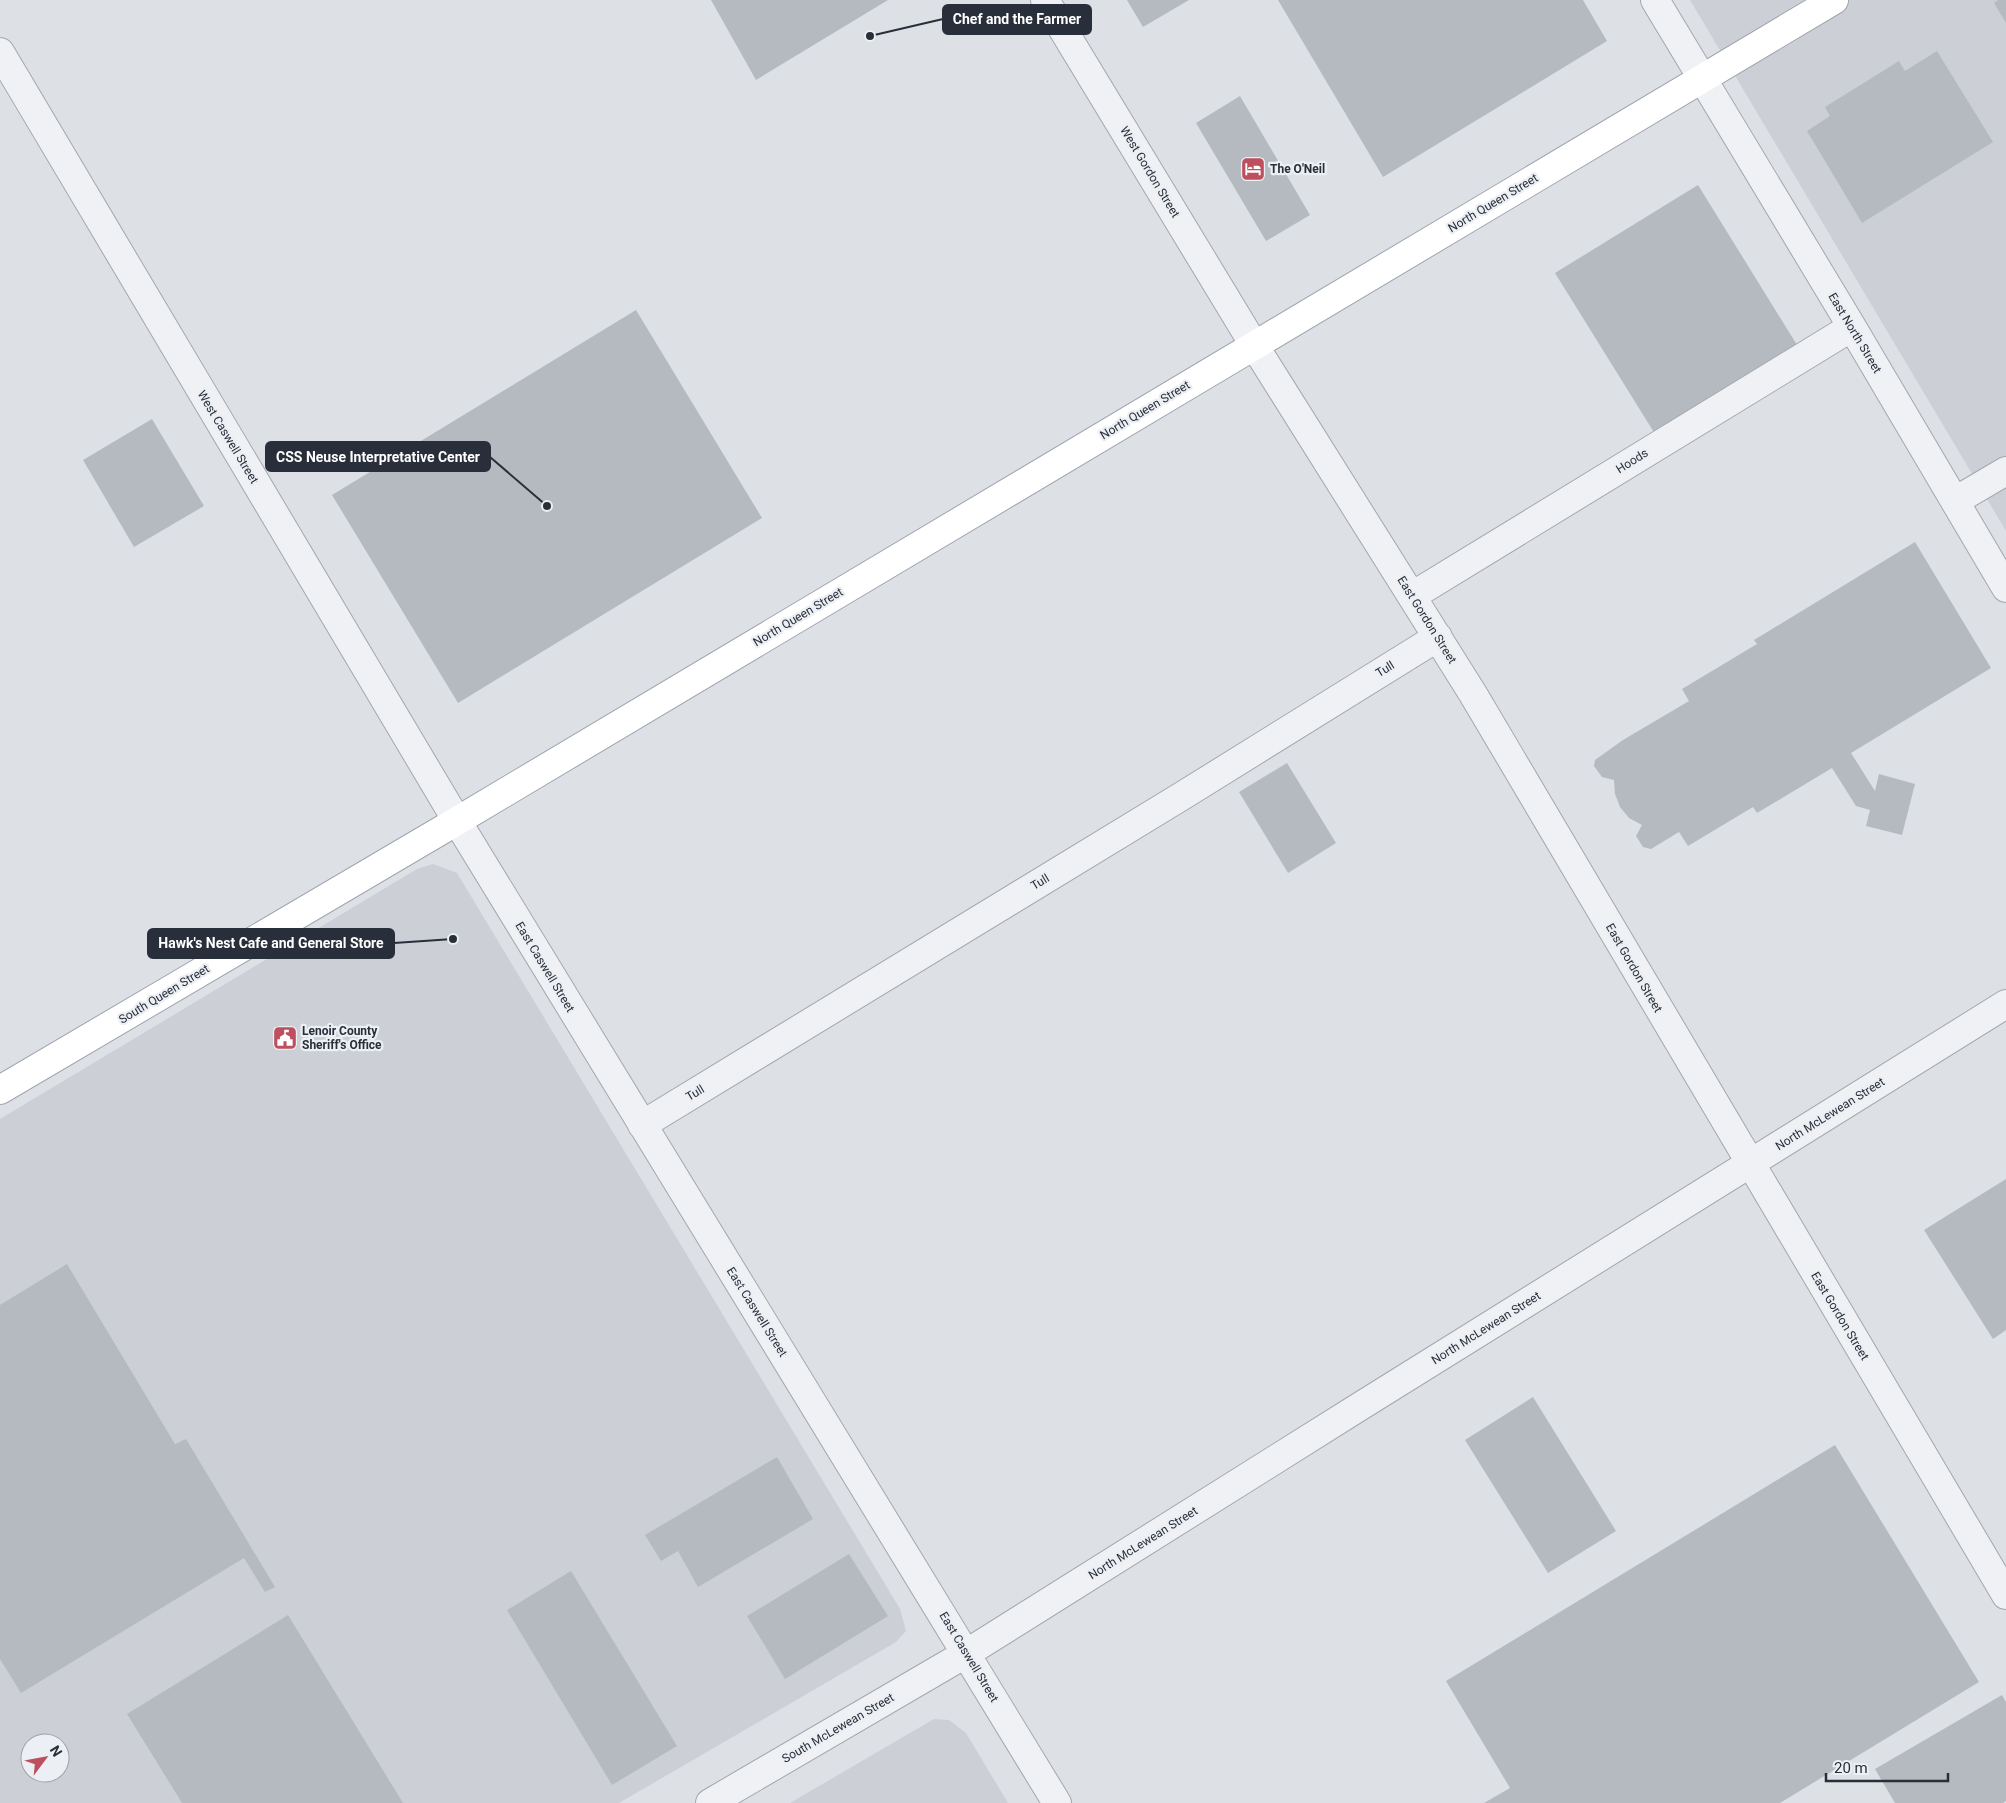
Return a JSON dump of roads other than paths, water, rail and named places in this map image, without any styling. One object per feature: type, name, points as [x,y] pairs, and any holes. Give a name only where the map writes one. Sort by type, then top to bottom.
[{"type":"main road","name":"North Queen Street","points":[[457,821],[1834,0]]},
{"type":"main road","name":"South Queen Street","points":[[0,1090],[457,821]]},
{"type":"street","name":"West Gordon Street","points":[[1045,0],[1254,345]]},
{"type":"street","name":"East North Street","points":[[1654,0],[1852,327],[2006,588]]},
{"type":"street","name":"West Caswell Street","points":[[0,52],[457,821]]},
{"type":"street","name":"Hoods","points":[[1412,596],[1852,327]]},
{"type":"street","name":"East Gordon Street","points":[[1254,345],[1474,694],[2006,1596]]},
{"type":"street","points":[[1955,502],[2006,471]]},
{"type":"street","name":"Tull","points":[[642,1125],[1438,637]]},
{"type":"street","name":"East Caswell Street","points":[[457,821],[1057,1803]]},
{"type":"street","name":"North McLewean Street","points":[[967,1653],[1367,1401],[2006,1004]]},
{"type":"street","name":"South McLewean Street","points":[[710,1803],[967,1653]]},
{"type":"place","name":"Chef and the Farmer","points":[[870,36]]},
{"type":"place","name":"The O'Neil","points":[[1253,169]]},
{"type":"place","name":"CSS Neuse Interpretative Center","points":[[547,506]]},
{"type":"place","name":"Hawk's Nest Cafe and General Store","points":[[453,939]]},
{"type":"place","name":"Lenoir County Sheriff's Office","points":[[285,1038]]}]
